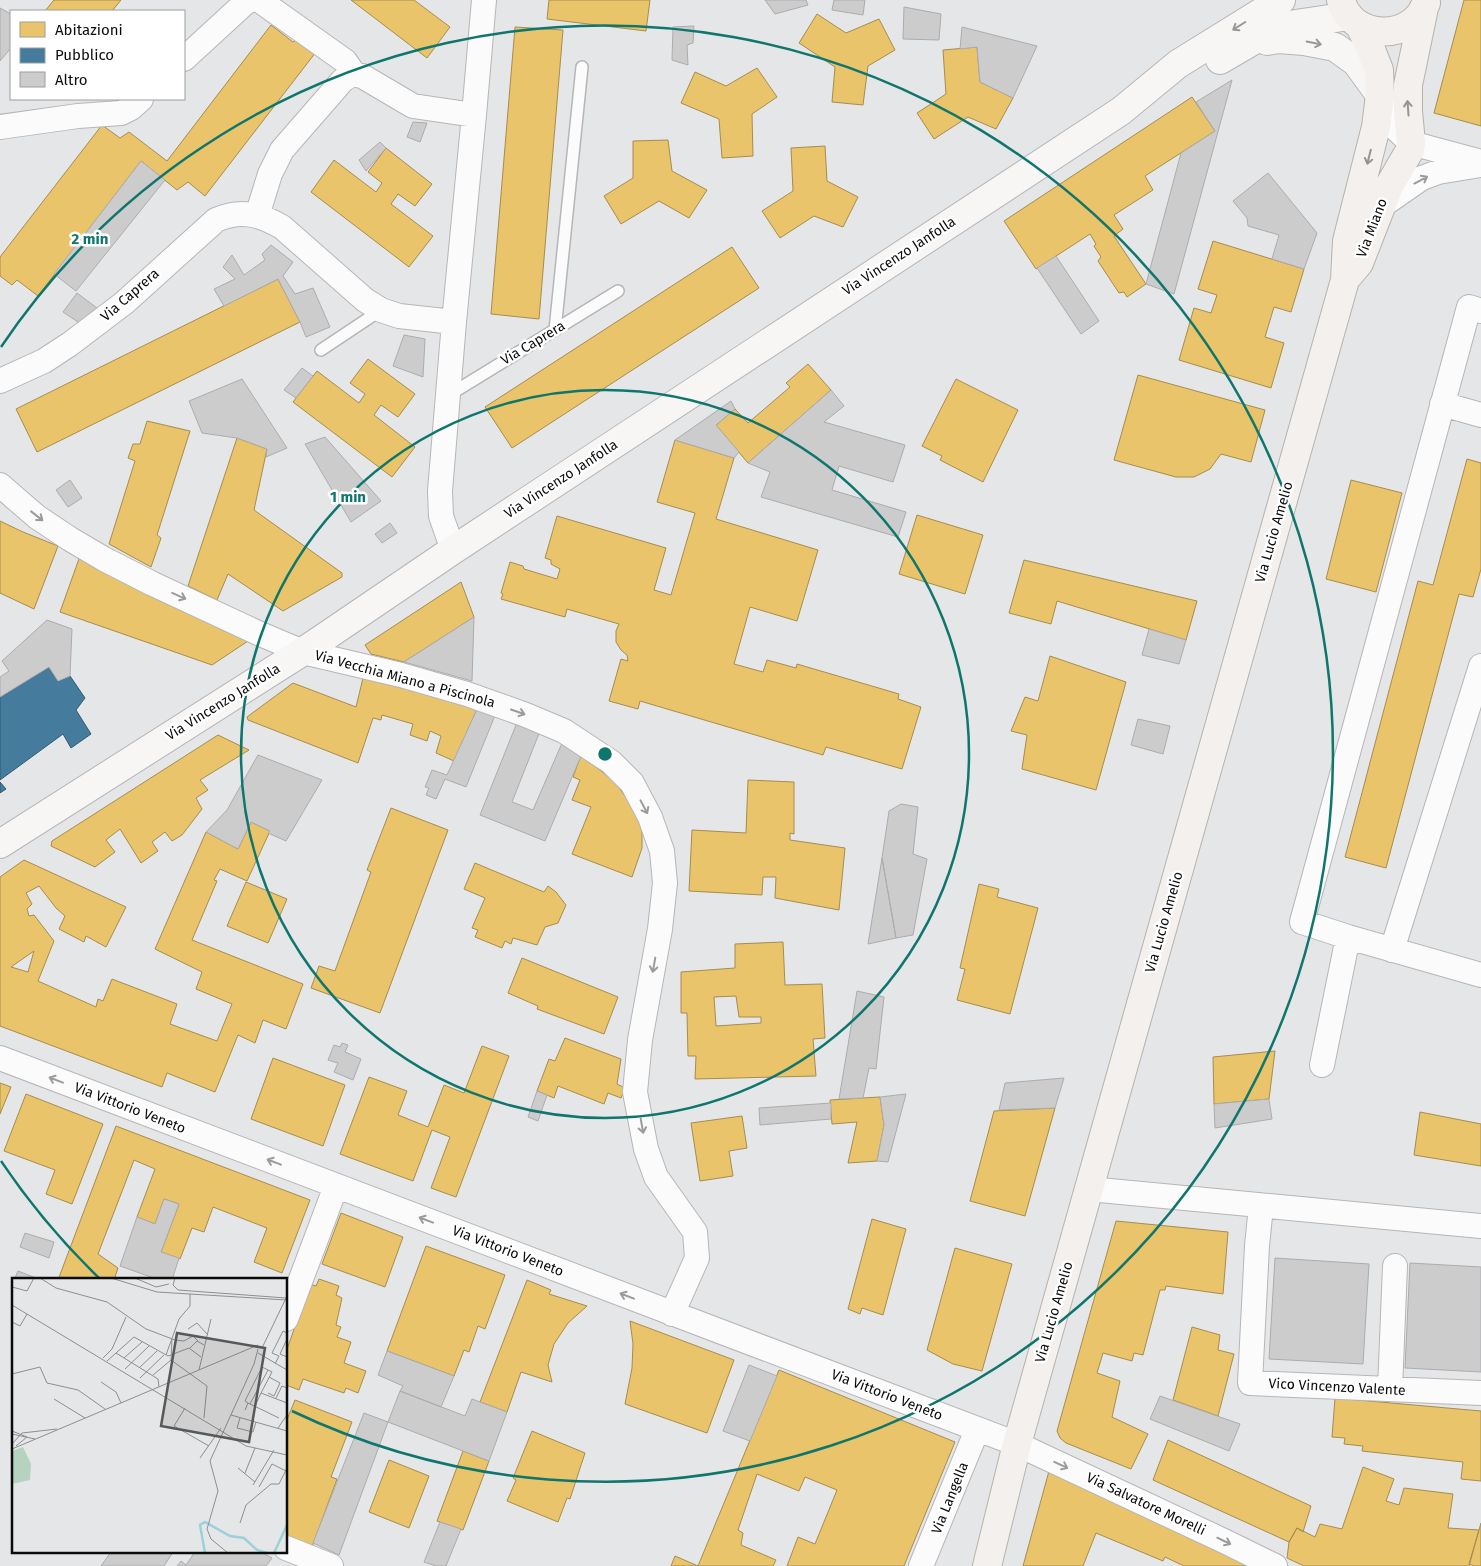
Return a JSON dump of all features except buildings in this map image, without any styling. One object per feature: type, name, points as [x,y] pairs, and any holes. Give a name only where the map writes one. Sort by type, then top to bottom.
[{"type":"main road","name":"Via Vincenzo Janfolla","points":[[0,844],[303,652],[453,550],[1121,111],[1178,64],[1281,0]]},
{"type":"main road","points":[[1350,14],[1374,31],[1388,32],[1402,29],[1415,21],[1426,4]]},
{"type":"main road","points":[[1412,143],[1408,112],[1408,85],[1426,4]]},
{"type":"main road","name":"Via Vincenzo Janfolla","points":[[1121,111],[1184,81],[1273,30],[1289,25],[1350,14]]},
{"type":"main road","name":"Via Miano","points":[[1345,280],[1347,241],[1376,127],[1380,95],[1379,70],[1370,47],[1350,14]]},
{"type":"main road","points":[[1248,43],[1278,39],[1335,47],[1356,62],[1380,95]]},
{"type":"main road","name":"Via Miano","points":[[1345,280],[1359,263],[1380,207],[1405,161],[1412,143]]},
{"type":"main road","name":"Via Lucio Amelio","points":[[987,1566],[1017,1444],[1345,280]]},
{"type":"street","points":[[185,58],[250,0]]},
{"type":"street","points":[[260,0],[344,61],[354,74],[362,76],[413,106],[474,115]]},
{"type":"street","points":[[453,550],[442,516],[440,491],[484,0]]},
{"type":"street","points":[[257,216],[270,174],[282,150],[342,81],[354,74]]},
{"type":"street","points":[[1380,95],[1386,113],[1395,128],[1412,143],[1481,164]]},
{"type":"street","points":[[0,127],[78,116],[121,113],[131,108],[140,100]]},
{"type":"street","points":[[1380,207],[1422,178],[1438,172],[1481,164]]},
{"type":"street","name":"Via Caprera","points":[[0,381],[44,361],[70,344],[124,303],[216,220],[228,215],[244,214],[257,216],[270,220],[282,227],[365,300],[381,310],[399,316],[454,322]]},
{"type":"street","points":[[1481,310],[1468,307],[1302,922],[1392,950],[1481,973]]},
{"type":"street","points":[[1442,404],[1481,415]]},
{"type":"street","name":"Via Vecchia Miano a Piscinola","points":[[0,485],[37,517],[70,539],[153,584],[303,652],[401,675],[467,694],[526,714],[564,730],[611,762],[632,783],[650,816],[662,851],[665,883],[660,929],[640,1040],[635,1092],[646,1149],[656,1177],[695,1232],[696,1258],[672,1314]]},
{"type":"street","points":[[1392,950],[1481,666]]},
{"type":"street","points":[[1322,1065],[1348,937]]},
{"type":"street","name":"Via Vittorio Veneto","points":[[0,1058],[1017,1444]]},
{"type":"street","points":[[288,1314],[336,1186]]},
{"type":"street","points":[[1089,1189],[1481,1226]]},
{"type":"street","name":"Vico Vincenzo Valente","points":[[1261,1206],[1257,1246],[1250,1383],[1481,1394]]},
{"type":"street","points":[[1390,1389],[1395,1266]]},
{"type":"street","name":"Via Langella","points":[[921,1566],[977,1430]]},
{"type":"street","name":"Via Salvatore Morelli","points":[[1017,1444],[1274,1566]]},
{"type":"street","points":[[288,1549],[331,1566]]},
{"type":"lane","points":[[556,330],[582,67]]},
{"type":"lane","name":"Via Caprera","points":[[448,395],[618,291]]},
{"type":"lane","points":[[321,350],[381,310]]}]
